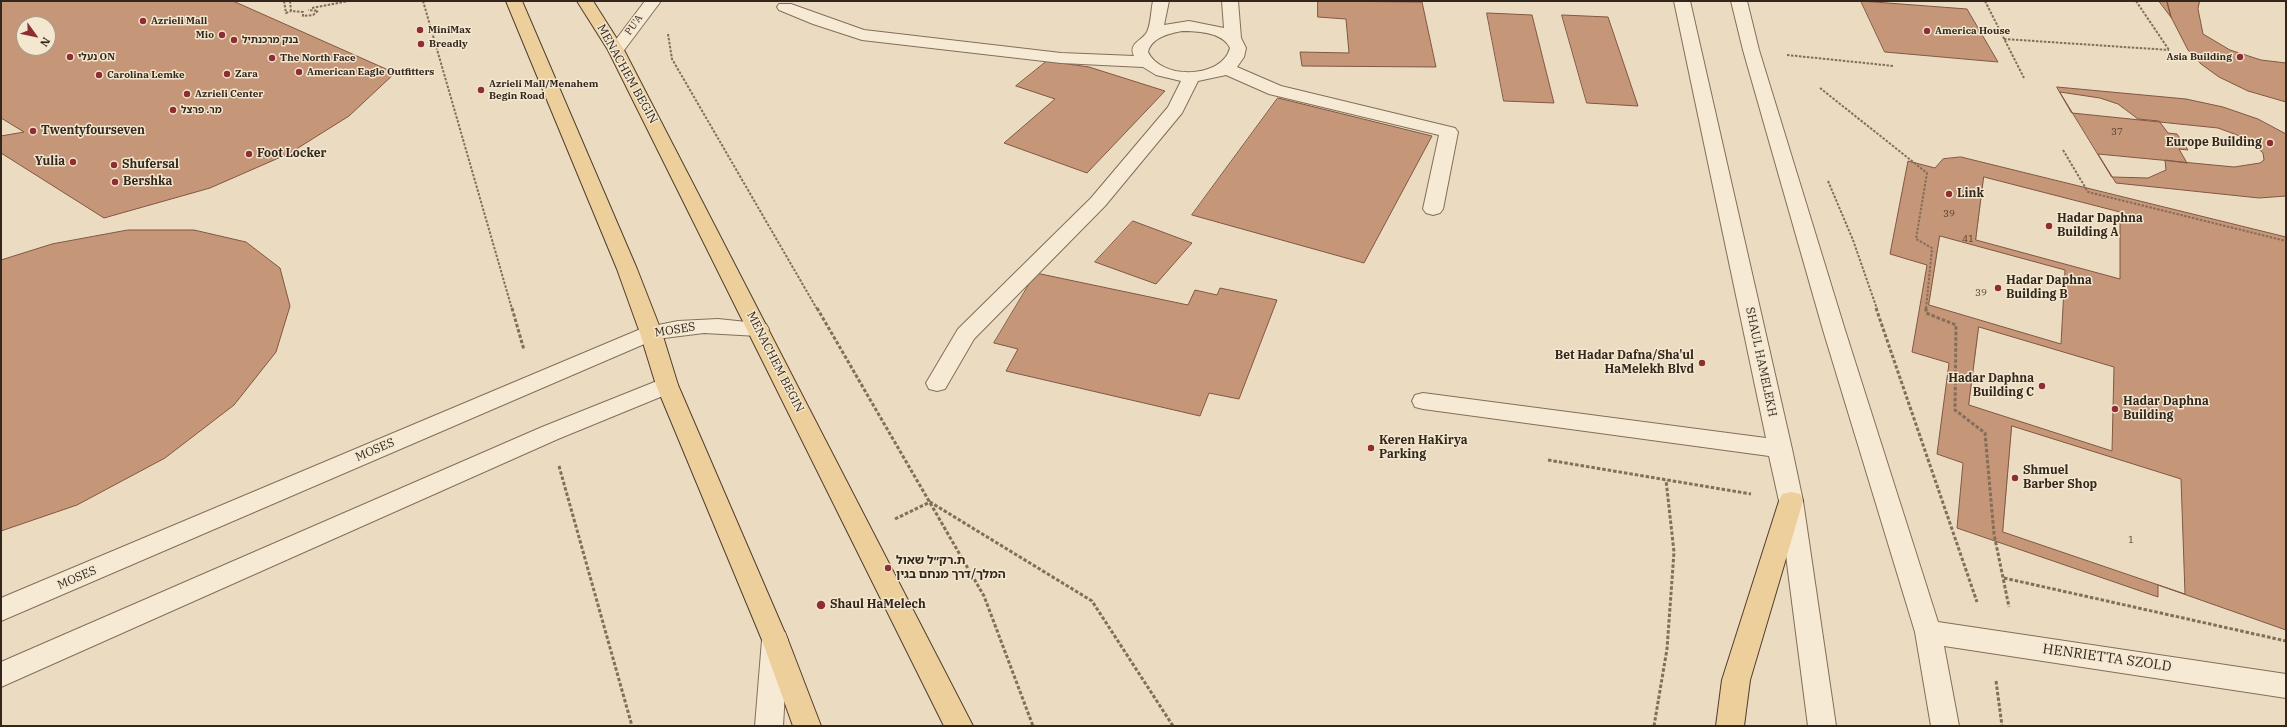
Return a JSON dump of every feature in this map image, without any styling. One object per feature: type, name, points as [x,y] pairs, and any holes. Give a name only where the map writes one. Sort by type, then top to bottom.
[{"type":"main road","points":[[514,1],[627,269],[651,333],[667,385],[775,640],[807,726]]},
{"type":"main road","name":"MENACHEM BEGIN","points":[[587,3],[616,50],[959,726]]},
{"type":"main road","points":[[1730,726],[1736,680],[1791,501]]},
{"type":"street","name":"PU'A","points":[[616,50],[653,1]]},
{"type":"street","points":[[1155,32],[1161,1]]},
{"type":"street","points":[[785,7],[819,21],[862,35],[1062,58],[1146,62],[1165,72],[1192,76],[1204,75],[1225,68],[1233,62],[1238,54],[1237,46],[1233,39],[1230,1]]},
{"type":"street","name":"SHAUL HAMELEKH","points":[[1682,1],[1791,501],[1822,726]]},
{"type":"street","points":[[1739,1],[1751,50],[1836,337],[1928,632],[1946,726]]},
{"type":"street","points":[[1146,62],[1141,54],[1141,46],[1146,38],[1155,32],[1174,27],[1196,26],[1223,33],[1233,39]]},
{"type":"street","points":[[1225,68],[1275,90],[1450,132],[1434,209]]},
{"type":"street","points":[[937,382],[966,334],[1098,202],[1176,109],[1192,76]]},
{"type":"street","name":"MOSES","points":[[1,610],[651,333],[703,325],[727,325],[758,329]]},
{"type":"street","points":[[1,675],[550,434],[667,385]]},
{"type":"street","points":[[1423,401],[1780,449]]},
{"type":"street","name":"HENRIETTA SZOLD","points":[[1928,632],[2286,686]]},
{"type":"street","points":[[769,726],[775,640]]},
{"type":"path","points":[[284,1],[286,13],[291,10],[303,12],[302,15],[310,16],[318,11],[308,10],[317,6],[349,1]]},
{"type":"path","points":[[290,1],[291,10]]},
{"type":"path","points":[[423,1],[533,382]]},
{"type":"path","points":[[1984,1],[2024,78]]},
{"type":"path","points":[[2004,40],[2169,50],[2136,1]]},
{"type":"path","points":[[668,32],[672,59],[984,596],[1033,726]]},
{"type":"path","points":[[1751,50],[1894,66]]},
{"type":"path","points":[[1820,88],[1927,173],[1916,239],[1932,248],[1926,313],[1956,325],[1955,410],[1985,433],[1994,534],[2009,600]]},
{"type":"path","points":[[2063,150],[2088,192],[2286,241]]},
{"type":"path","points":[[1826,177],[1853,240],[1991,641],[2002,726]]},
{"type":"path","points":[[550,434],[632,726]]},
{"type":"path","points":[[1548,460],[1791,501]]},
{"type":"path","points":[[1654,726],[1667,649],[1674,552],[1666,480]]},
{"type":"path","points":[[862,535],[930,502]]},
{"type":"path","points":[[930,502],[1092,601],[1174,726]]},
{"type":"path","points":[[2003,578],[2286,641]]},
{"type":"building","name":"Azrieli Center","points":[[1,1],[233,1],[395,73],[349,116],[290,153],[210,188],[104,218],[1,153]]},
{"type":"building","points":[[1318,1],[1422,2],[1436,67],[1302,66],[1300,52],[1349,53],[1346,19],[1318,17]]},
{"type":"building","name":"America House","points":[[1861,1],[1967,9],[1998,62],[1885,52]]},
{"type":"building","points":[[2159,1],[2167,1],[2171,17]]},
{"type":"building","name":"Asia Building","points":[[2167,1],[2286,1],[2286,102],[2248,91],[2219,77],[2201,64],[2188,50],[2171,17]]},
{"type":"building","points":[[2200,1],[2286,1],[2286,63],[2261,60],[2230,50],[2203,34],[2198,9]]},
{"type":"building","points":[[1487,13],[1532,15],[1554,103],[1504,101]]},
{"type":"building","points":[[1562,15],[1608,17],[1638,106],[1587,103]]},
{"type":"building","points":[[1047,61],[1089,67],[1165,91],[1087,173],[1004,143],[1055,99],[1016,86]]},
{"type":"building","name":"Europe Building","points":[[2057,87],[2186,99],[2223,107],[2258,119],[2286,134],[2286,196],[2259,198],[2116,183],[2098,154],[2234,167],[2260,163],[2264,160],[2263,153],[2248,139],[2218,128],[2072,113]]},
{"type":"building","points":[[2060,92],[2100,98],[2118,104],[2138,119],[2159,121],[2168,133],[2177,134],[2188,150],[2179,149],[2187,163],[2165,160],[2166,170],[2148,178],[2112,177]]},
{"type":"building","points":[[1278,98],[1432,136],[1364,263],[1192,215]]},
{"type":"building","points":[[1,118],[24,132],[1,136]]},
{"type":"building","name":"Hadar Daphna Building","points":[[1961,157],[2286,237],[2286,630],[2158,585],[2158,597],[1957,528],[1963,463],[1937,454],[1949,363],[1912,352],[1927,265],[1890,254],[1908,161],[1935,168],[1943,159]]},
{"type":"building","name":"Hadar Daphna Building A","points":[[1984,177],[2120,212],[2120,279],[1976,240]]},
{"type":"building","points":[[1133,221],[1192,243],[1156,284],[1095,262]]},
{"type":"building","points":[[128,230],[194,230],[246,242],[280,268],[290,306],[276,352],[234,405],[165,458],[77,505],[1,531],[1,260],[52,244]]},
{"type":"building","name":"Hadar Daphna Building B","points":[[1940,236],[2065,270],[2061,344],[1929,305]]},
{"type":"building","points":[[1036,273],[1188,305],[1195,290],[1217,295],[1220,288],[1277,300],[1239,399],[1209,393],[1200,416],[1006,371],[1018,349],[994,343]]},
{"type":"building","name":"Hadar Daphna Building C","points":[[1979,327],[2114,367],[2112,451],[1969,405]]},
{"type":"building","points":[[2012,426],[2181,479],[2185,594],[2003,532]]},
{"type":"place","name":"Azrieli Mall","points":[[143,21]]},
{"type":"place","name":"MiniMax","points":[[420,30]]},
{"type":"place","name":"America House","points":[[1927,31]]},
{"type":"place","name":"Mio","points":[[222,35]]},
{"type":"place","name":"בנק מרכנתיל","points":[[234,40]]},
{"type":"place","name":"Breadly","points":[[421,44]]},
{"type":"place","name":"נעלי ON","points":[[70,57]]},
{"type":"place","name":"Asia Building","points":[[2240,57]]},
{"type":"place","name":"The North Face","points":[[272,58]]},
{"type":"place","name":"American Eagle Outfitters","points":[[299,72]]},
{"type":"place","name":"Zara","points":[[227,74]]},
{"type":"place","name":"Carolina Lemke","points":[[99,75]]},
{"type":"place","name":"Azrieli Mall/Menahem Begin Road","points":[[481,90]]},
{"type":"place","name":"Azrieli Center","points":[[187,94]]},
{"type":"place","name":"מר. פרצל","points":[[173,110]]},
{"type":"place","name":"Twentyfourseven","points":[[33,131]]},
{"type":"place","name":"Europe Building","points":[[2270,143]]},
{"type":"place","name":"Foot Locker","points":[[249,154]]},
{"type":"place","name":"Yulia","points":[[73,162]]},
{"type":"place","name":"Shufersal","points":[[114,165]]},
{"type":"place","name":"Bershka","points":[[115,182]]},
{"type":"place","name":"Link","points":[[1949,194]]},
{"type":"place","name":"Hadar Daphna Building A","points":[[2049,226]]},
{"type":"place","name":"Hadar Daphna Building B","points":[[1998,288]]},
{"type":"place","name":"Bet Hadar Dafna/Sha'ul HaMelekh Blvd","points":[[1702,363]]},
{"type":"place","name":"Hadar Daphna Building C","points":[[2042,386]]},
{"type":"place","name":"Hadar Daphna Building","points":[[2115,409]]},
{"type":"place","name":"Keren HaKirya Parking","points":[[1371,448]]},
{"type":"place","name":"Shmuel Barber Shop","points":[[2015,478]]},
{"type":"place","name":"ת.רק״ל שאול המלך/דרך מנחם בגין","points":[[888,568]]},
{"type":"place","name":"Shaul HaMelech","points":[[821,605]]}]
